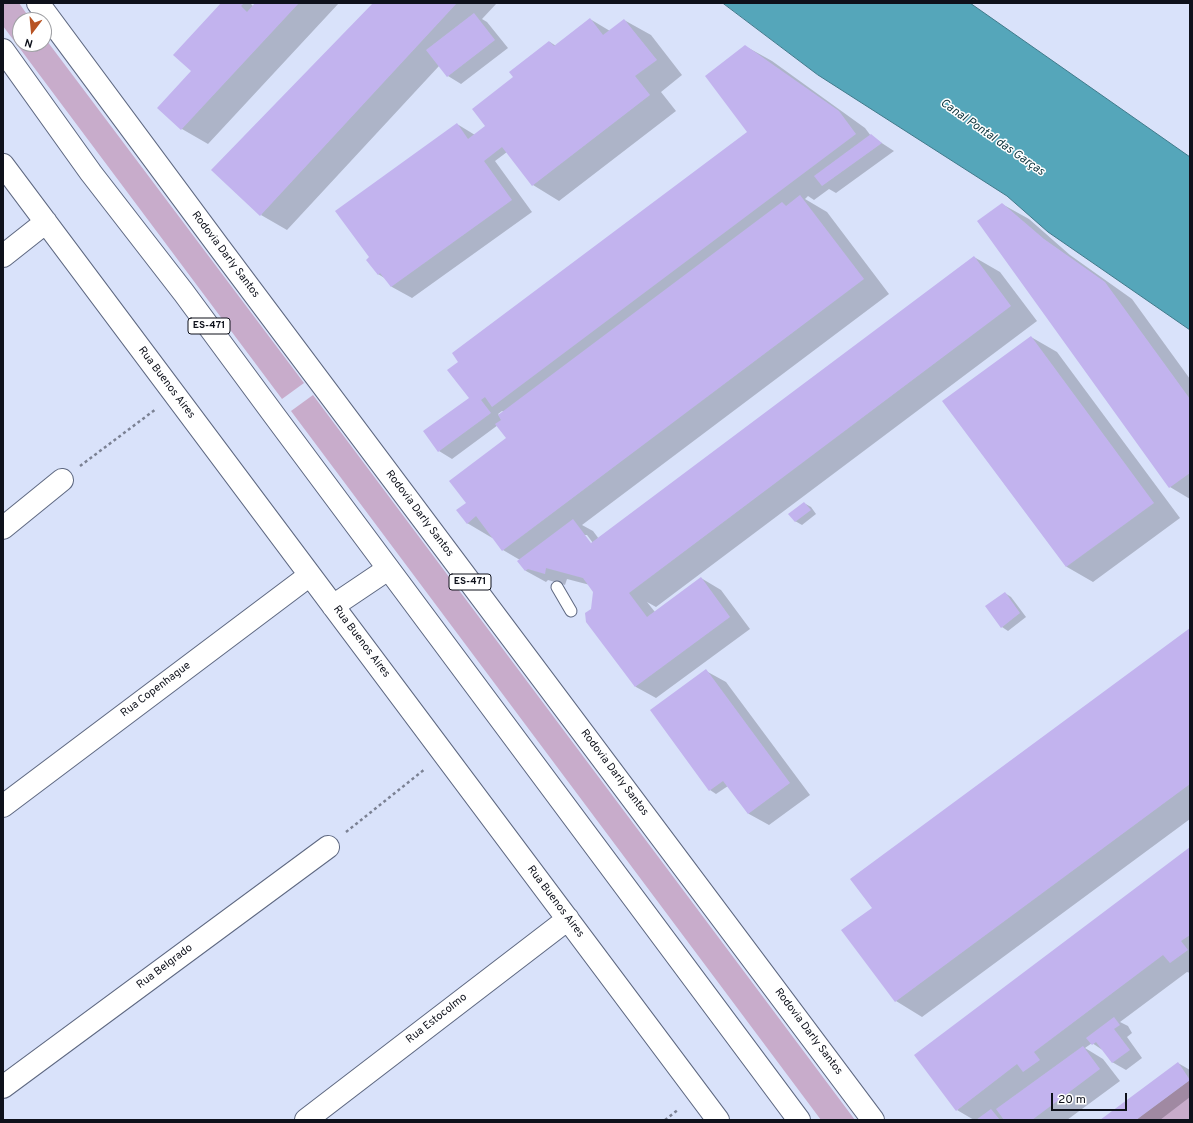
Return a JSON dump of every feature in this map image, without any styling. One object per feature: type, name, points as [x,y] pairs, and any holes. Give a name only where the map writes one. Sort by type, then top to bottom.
[{"type":"main road","name":"Rodovia Darly Santos","points":[[38,3],[218,247],[874,1120]]},
{"type":"main road","name":"ES-471","points":[[3,50],[91,173],[184,293],[799,1120]]},
{"type":"main road","name":"Rua Buenos Aires","points":[[3,165],[718,1120]]},
{"type":"main road","points":[[3,256],[46,222]]},
{"type":"main road","points":[[3,528],[62,480]]},
{"type":"main road","points":[[333,606],[388,569]]},
{"type":"main road","name":"Rua Copenhague","points":[[3,806],[310,575]]},
{"type":"main road","name":"Rua Belgrado","points":[[3,1087],[328,846]]},
{"type":"main road","name":"Rua Estocolmo","points":[[306,1120],[568,919]]},
{"type":"lane","points":[[556,587],[571,611]]},
{"type":"path","points":[[62,480],[175,394]]},
{"type":"path","points":[[328,846],[444,754]]},
{"type":"shaded area","points":[[3,3],[19,3],[25,12],[12,12],[12,38],[3,26]]},
{"type":"shaded area","points":[[52,48],[304,383],[282,399],[22,52],[52,52]]},
{"type":"shaded area","points":[[313,395],[855,1120],[821,1120],[291,411]]},
{"type":"shaded area","points":[[1190,1080],[1190,1120],[1136,1120]]},
{"type":"water","name":"Canal Pontal das Garças","points":[[723,3],[970,3],[1190,157],[1190,330],[1048,232],[1007,196],[818,75]]},
{"type":"building","points":[[221,3],[244,3],[241,6],[247,12],[255,3],[299,3],[181,130],[157,108],[191,71],[173,55]]},
{"type":"building","points":[[373,3],[457,3],[260,216],[211,170]]},
{"type":"building","points":[[474,13],[495,40],[447,77],[426,50]]},
{"type":"building","points":[[590,18],[603,35],[624,19],[657,60],[635,76],[650,95],[532,186],[502,147],[484,161],[512,200],[391,287],[380,273],[378,275],[366,260],[369,257],[335,211],[457,123],[468,139],[485,126],[472,109],[513,77],[509,72],[549,41],[554,46]]},
{"type":"building","points":[[745,45],[839,111],[856,134],[492,407],[485,397],[481,400],[491,413],[438,452],[423,431],[469,398],[447,370],[458,362],[452,353],[747,132],[705,76]]},
{"type":"building","points":[[871,134],[882,143],[822,186],[814,176]]},
{"type":"building","points":[[800,195],[864,279],[502,551],[476,516],[467,524],[456,510],[466,503],[449,481],[506,438],[495,424],[501,420],[498,415],[782,202],[786,206]]},
{"type":"building","points":[[1002,203],[1044,239],[1105,282],[1190,399],[1190,473],[1169,488],[977,221]]},
{"type":"building","points":[[974,256],[1011,306],[629,593],[647,617],[701,577],[730,617],[635,687],[586,622],[585,613],[591,609],[593,592],[583,578],[546,568],[545,574],[528,569],[525,571],[517,561],[573,519],[591,543]]},
{"type":"building","points":[[1031,336],[1154,503],[1066,567],[942,401]]},
{"type":"building","points":[[804,502],[811,510],[795,522],[788,514]]},
{"type":"building","points":[[1005,592],[1020,613],[1001,628],[985,606]]},
{"type":"building","points":[[1190,628],[1190,784],[895,1002],[841,930],[872,908],[850,879]]},
{"type":"building","points":[[706,669],[790,783],[748,814],[723,781],[709,791],[650,710]]},
{"type":"building","points":[[1190,847],[1190,935],[1181,941],[1188,950],[1170,963],[1163,955],[1034,1052],[1040,1060],[1023,1072],[1017,1064],[956,1111],[914,1055]]},
{"type":"building","points":[[1114,1017],[1120,1025],[1114,1029],[1130,1050],[1112,1063],[1096,1042],[1092,1045],[1086,1038]]},
{"type":"building","points":[[1083,1046],[1100,1069],[1032,1120],[1004,1120],[996,1109]]},
{"type":"building","points":[[1178,1062],[1190,1080],[1136,1120],[1100,1120]]},
{"type":"building","points":[[991,1109],[1000,1120],[976,1120]]}]
